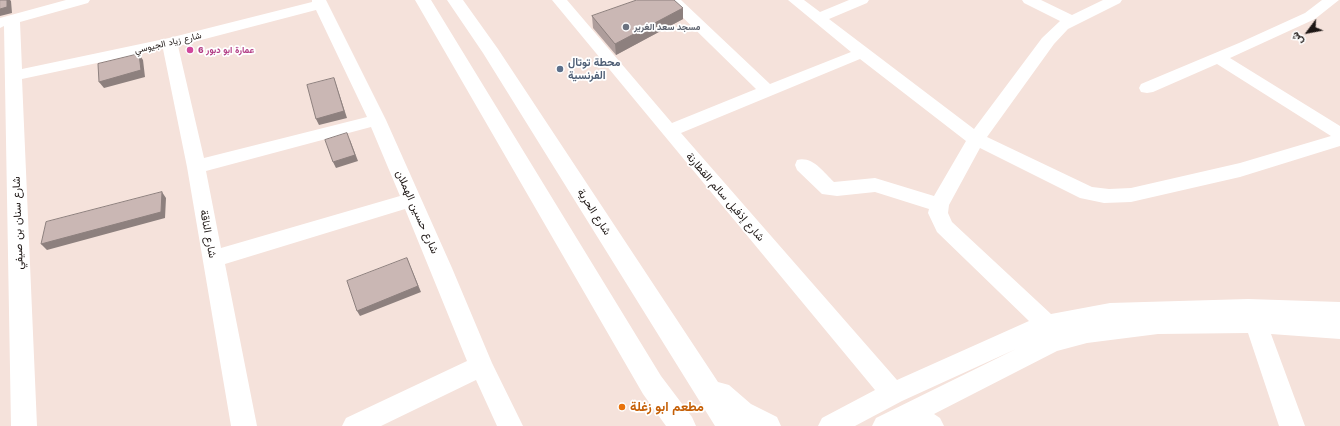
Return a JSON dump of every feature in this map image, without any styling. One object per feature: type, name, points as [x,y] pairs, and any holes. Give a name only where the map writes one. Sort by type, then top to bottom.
[{"type":"highway","points":[[423,0],[652,385],[682,426]]},
{"type":"highway","name":"شارع الحرية","points":[[455,0],[492,53],[703,380],[731,426]]},
{"type":"highway","points":[[703,380],[737,411],[754,421],[767,426]]},
{"type":"highway","points":[[652,385],[667,426]]},
{"type":"street","points":[[6,21],[82,0]]},
{"type":"street","name":"شارع إذفيل سالم القطارنة","points":[[559,0],[587,22],[669,131],[893,393]]},
{"type":"street","points":[[672,0],[768,91]]},
{"type":"street","points":[[795,0],[862,53],[976,139],[1087,193],[1115,197],[1240,170],[1340,140]]},
{"type":"street","points":[[818,18],[862,0]]},
{"type":"street","points":[[1029,0],[1072,21]]},
{"type":"street","points":[[1049,333],[944,227],[938,213],[939,205],[976,139],[1048,41],[1064,26],[1072,21],[1115,0]]},
{"type":"street","points":[[1147,88],[1219,58],[1310,16],[1332,0]]},
{"type":"street","name":"شارع زياد الجيوسي","points":[[13,76],[170,43],[320,2]]},
{"type":"street","name":"شارع حسين الهملان","points":[[320,2],[377,120],[442,268],[480,366],[510,426]]},
{"type":"street","name":"شارع سنان بن صيفي","points":[[6,21],[13,76],[24,426]]},
{"type":"street","name":"شارع الناقة","points":[[170,43],[196,167],[244,426]]},
{"type":"street","points":[[669,131],[862,53]]},
{"type":"street","points":[[1219,58],[1340,134]]},
{"type":"street","points":[[196,167],[377,120]]},
{"type":"street","points":[[804,165],[829,188],[837,189],[863,185],[875,185],[939,205]]},
{"type":"street","points":[[213,259],[411,200]]},
{"type":"street","points":[[831,426],[893,393],[1049,333],[1087,333],[1158,324],[1252,316],[1339,316]]},
{"type":"street","points":[[1252,316],[1292,426]]},
{"type":"street","points":[[885,426],[921,419],[1049,333]]},
{"type":"street","points":[[355,426],[480,366]]},
{"type":"building","points":[[0,0],[7,0],[7,7],[0,9]]},
{"type":"building","points":[[637,0],[674,0],[683,8],[615,44],[592,16]]},
{"type":"building","points":[[139,54],[141,70],[99,82],[98,64]]},
{"type":"building","points":[[334,78],[344,111],[316,119],[307,85]]},
{"type":"building","points":[[347,133],[355,155],[333,162],[325,140]]},
{"type":"building","points":[[162,192],[161,212],[41,244],[46,222]]},
{"type":"building","points":[[407,258],[418,286],[357,311],[347,281]]},
{"type":"place","name":"مسجد سعد الغرير","points":[[626,27]]},
{"type":"place","name":"عمارة ابو دبور 6","points":[[190,50]]},
{"type":"place","name":"محطة توتال الفرنسية","points":[[560,69]]},
{"type":"place","name":"مطعم ابو زغلة","points":[[622,407]]}]
